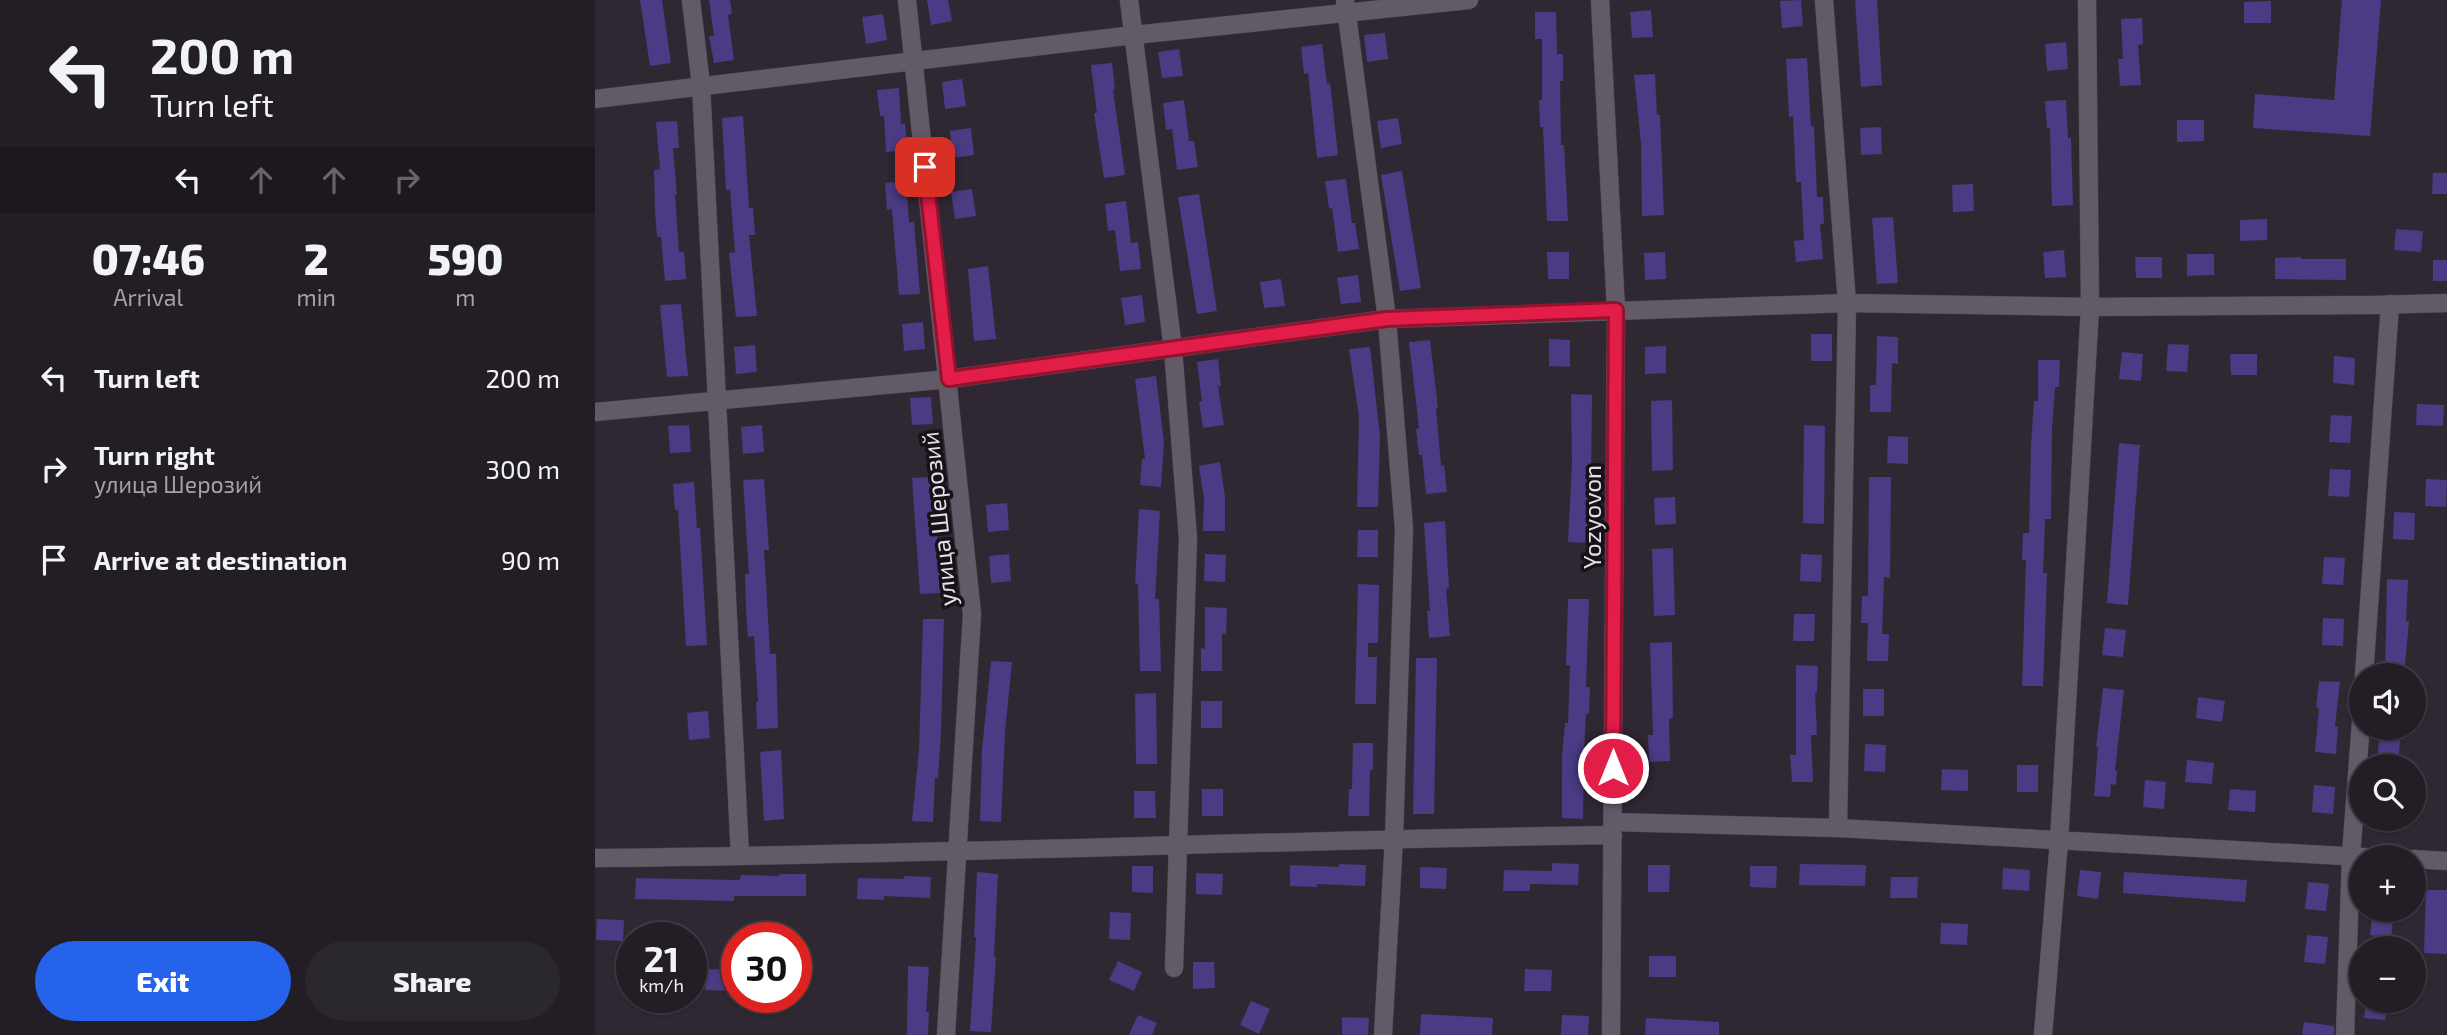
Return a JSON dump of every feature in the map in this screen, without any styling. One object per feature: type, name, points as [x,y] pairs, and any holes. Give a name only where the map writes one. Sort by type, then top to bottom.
[{"type":"street","points":[[691,0],[701,85],[740,856]]},
{"type":"street","name":"улица Шерозий","points":[[907,0],[972,614],[946,1035]]},
{"type":"street","points":[[1129,0],[1173,349],[1188,538],[1174,968]]},
{"type":"street","points":[[595,99],[1134,35],[1346,6],[1469,0]]},
{"type":"street","name":"Yozyovon","points":[[1600,0],[1616,310],[1611,1035]]},
{"type":"street","points":[[1824,0],[1847,303],[1838,828]]},
{"type":"street","points":[[2043,1035],[2059,841],[2090,307],[2087,0]]},
{"type":"street","points":[[1346,6],[1387,319],[1404,528],[1395,838],[1383,1035]]},
{"type":"street","points":[[595,412],[949,379],[1387,319],[1847,303],[2090,307],[2447,303]]},
{"type":"street","points":[[2365,663],[2390,304]]},
{"type":"street","points":[[2352,845],[2360,740]]},
{"type":"street","points":[[595,858],[957,852],[1613,828],[1838,828],[2349,856]]},
{"type":"street","points":[[2426,860],[2447,861]]},
{"type":"street","points":[[2344,1035],[2349,907]]},
{"type":"building","points":[[640,0],[662,0],[671,63],[650,66]]},
{"type":"building","points":[[709,0],[730,0],[732,14],[728,15],[734,60],[714,63],[709,36],[714,36]]},
{"type":"building","points":[[927,0],[948,0],[952,21],[931,25]]},
{"type":"building","points":[[1801,0],[1803,26],[1782,28],[1780,1]]},
{"type":"building","points":[[1855,0],[1877,0],[1882,85],[1861,87]]},
{"type":"building","points":[[2342,0],[2381,0],[2370,136],[2253,128],[2255,94],[2334,100]]},
{"type":"building","points":[[2271,1],[2271,23],[2244,23],[2244,2]]},
{"type":"building","points":[[1651,10],[1653,37],[1632,38],[1630,12]]},
{"type":"building","points":[[1535,12],[1556,12],[1557,54],[1563,54],[1563,81],[1560,81],[1561,145],[1564,145],[1568,221],[1547,221],[1543,127],[1540,127],[1539,100],[1542,100],[1542,39],[1535,39]]},
{"type":"building","points":[[883,14],[887,40],[866,44],[862,17]]},
{"type":"building","points":[[2142,18],[2143,44],[2138,45],[2141,85],[2120,86],[2118,59],[2123,59],[2121,19]]},
{"type":"building","points":[[1385,33],[1388,59],[1367,62],[1364,35]]},
{"type":"building","points":[[2066,42],[2068,69],[2047,71],[2045,44]]},
{"type":"building","points":[[1322,44],[1327,84],[1330,83],[1338,155],[1317,158],[1308,73],[1304,74],[1301,47]]},
{"type":"building","points":[[1179,49],[1183,76],[1162,78],[1158,52]]},
{"type":"building","points":[[1807,58],[1811,126],[1814,126],[1817,197],[1823,197],[1824,224],[1820,224],[1823,259],[1796,262],[1794,241],[1804,240],[1801,182],[1796,182],[1793,116],[1789,117],[1786,59]]},
{"type":"building","points":[[1112,63],[1113,90],[1125,175],[1104,178],[1094,113],[1097,113],[1091,65]]},
{"type":"building","points":[[1655,74],[1657,115],[1660,115],[1664,215],[1642,216],[1641,143],[1634,75]]},
{"type":"building","points":[[962,79],[966,106],[945,109],[942,82]]},
{"type":"building","points":[[899,88],[901,124],[905,123],[907,150],[886,152],[884,116],[880,116],[877,90]]},
{"type":"building","points":[[1184,100],[1189,141],[1194,141],[1198,167],[1177,170],[1172,129],[1166,130],[1163,103]]},
{"type":"building","points":[[2066,100],[2068,138],[2071,138],[2073,205],[2052,206],[2050,128],[2047,128],[2045,101]]},
{"type":"building","points":[[743,116],[749,208],[753,208],[755,235],[749,235],[757,316],[736,317],[729,253],[735,252],[730,190],[726,190],[722,118]]},
{"type":"building","points":[[1398,118],[1402,144],[1381,148],[1377,121]]},
{"type":"building","points":[[2177,120],[2204,120],[2204,141],[2177,142]]},
{"type":"building","points":[[677,121],[679,148],[673,148],[675,195],[679,252],[684,252],[686,279],[665,281],[661,237],[657,237],[655,211],[654,170],[660,169],[656,122]]},
{"type":"building","points":[[1881,127],[1882,154],[1861,155],[1860,128]]},
{"type":"building","points":[[971,128],[974,155],[953,158],[950,131]]},
{"type":"building","points":[[1402,171],[1421,288],[1400,291],[1381,175]]},
{"type":"building","points":[[2433,173],[2447,173],[2447,194],[2432,194]]},
{"type":"building","points":[[1346,179],[1352,223],[1355,223],[1359,249],[1338,252],[1325,181]]},
{"type":"building","points":[[906,181],[909,222],[914,222],[920,294],[899,295],[892,209],[887,210],[885,183]]},
{"type":"building","points":[[1973,184],[1974,211],[1953,212],[1952,185]]},
{"type":"building","points":[[972,189],[976,216],[955,219],[951,192]]},
{"type":"building","points":[[1199,194],[1217,311],[1197,314],[1178,197]]},
{"type":"building","points":[[1126,201],[1131,243],[1138,242],[1141,269],[1120,271],[1115,230],[1108,231],[1105,204]]},
{"type":"building","points":[[1893,217],[1898,283],[1877,284],[1872,218]]},
{"type":"building","points":[[2267,219],[2267,240],[2240,241],[2240,220]]},
{"type":"building","points":[[2396,229],[2423,231],[2421,252],[2394,250]]},
{"type":"building","points":[[2064,250],[2066,277],[2045,278],[2043,252]]},
{"type":"building","points":[[1547,252],[1569,252],[1569,279],[1548,279]]},
{"type":"building","points":[[1665,252],[1666,279],[1645,280],[1644,253]]},
{"type":"building","points":[[2187,254],[2214,254],[2214,275],[2187,276]]},
{"type":"building","points":[[2135,257],[2162,257],[2162,278],[2136,278]]},
{"type":"building","points":[[2275,258],[2346,259],[2346,280],[2275,279]]},
{"type":"building","points":[[2433,260],[2447,260],[2447,281],[2433,281]]},
{"type":"building","points":[[988,266],[996,339],[974,341],[968,269]]},
{"type":"building","points":[[1358,275],[1361,302],[1341,304],[1337,278]]},
{"type":"building","points":[[1281,279],[1285,306],[1264,308],[1260,282]]},
{"type":"building","points":[[1142,295],[1145,322],[1125,325],[1121,298]]},
{"type":"building","points":[[681,304],[688,376],[667,377],[660,305]]},
{"type":"building","points":[[923,322],[925,349],[904,351],[902,324]]},
{"type":"building","points":[[1811,334],[1832,334],[1832,361],[1811,361]]},
{"type":"building","points":[[1877,336],[1898,337],[1898,364],[1892,363],[1891,412],[1870,412],[1870,385],[1876,385]]},
{"type":"building","points":[[1549,339],[1570,340],[1570,367],[1549,366]]},
{"type":"building","points":[[1430,340],[1441,466],[1444,465],[1447,492],[1426,494],[1416,429],[1419,428],[1409,342]]},
{"type":"building","points":[[2168,344],[2189,345],[2187,372],[2166,371]]},
{"type":"building","points":[[755,345],[757,372],[736,374],[734,347]]},
{"type":"building","points":[[1666,346],[1666,373],[1645,374],[1645,347]]},
{"type":"building","points":[[1370,347],[1380,436],[1378,507],[1357,507],[1359,417],[1349,349]]},
{"type":"building","points":[[2122,352],[2143,354],[2141,381],[2119,379]]},
{"type":"building","points":[[2230,354],[2257,354],[2257,375],[2231,375]]},
{"type":"building","points":[[2334,356],[2355,358],[2354,385],[2333,383]]},
{"type":"building","points":[[1218,359],[1221,386],[1218,386],[1224,425],[1203,428],[1197,362]]},
{"type":"building","points":[[2038,360],[2060,360],[2059,387],[2055,387],[2052,428],[2051,519],[2045,519],[2043,573],[2047,573],[2043,686],[2022,686],[2026,560],[2022,560],[2023,533],[2029,533],[2031,444],[2034,401],[2038,401]]},
{"type":"building","points":[[1156,376],[1164,442],[1161,487],[1140,485],[1142,459],[1145,459],[1135,379]]},
{"type":"building","points":[[1571,394],[1592,395],[1593,478],[1589,543],[1568,542],[1572,464]]},
{"type":"building","points":[[931,397],[933,424],[912,425],[910,398]]},
{"type":"building","points":[[1672,400],[1673,470],[1652,471],[1651,401]]},
{"type":"building","points":[[2417,404],[2444,405],[2443,426],[2416,425]]},
{"type":"building","points":[[2331,415],[2352,416],[2350,443],[2329,442]]},
{"type":"building","points":[[689,425],[691,452],[670,453],[668,426]]},
{"type":"building","points":[[762,425],[764,452],[743,454],[741,427]]},
{"type":"building","points":[[1804,425],[1825,426],[1824,524],[1803,523]]},
{"type":"building","points":[[1888,436],[1908,437],[1908,464],[1887,463]]},
{"type":"building","points":[[2119,443],[2140,445],[2128,605],[2107,603]]},
{"type":"building","points":[[1220,462],[1225,497],[1225,531],[1203,531],[1204,499],[1199,466]]},
{"type":"building","points":[[2330,469],[2351,470],[2349,497],[2328,496]]},
{"type":"building","points":[[933,477],[941,593],[920,594],[912,478]]},
{"type":"building","points":[[1869,477],[1891,477],[1890,578],[1884,577],[1882,634],[1889,634],[1888,661],[1867,661],[1868,623],[1861,623],[1862,596],[1868,596]]},
{"type":"building","points":[[764,479],[769,550],[764,550],[770,654],[776,654],[778,728],[757,729],[754,636],[748,637],[746,610],[745,574],[749,574],[743,480]]},
{"type":"building","points":[[2426,479],[2447,480],[2446,507],[2425,506]]},
{"type":"building","points":[[694,482],[697,528],[700,528],[707,645],[686,646],[678,510],[675,510],[673,484]]},
{"type":"building","points":[[1675,497],[1676,524],[1655,525],[1654,498]]},
{"type":"building","points":[[1007,503],[1009,530],[988,532],[986,505]]},
{"type":"building","points":[[1139,509],[1160,511],[1155,599],[1159,599],[1161,671],[1140,671],[1138,584],[1135,583]]},
{"type":"building","points":[[2394,512],[2415,513],[2414,540],[2393,539]]},
{"type":"building","points":[[1445,521],[1450,636],[1429,638],[1427,611],[1430,611],[1424,523]]},
{"type":"building","points":[[1358,530],[1378,530],[1378,557],[1357,557]]},
{"type":"building","points":[[1673,548],[1675,615],[1654,616],[1652,549]]},
{"type":"building","points":[[1009,554],[1011,581],[991,583],[989,556]]},
{"type":"building","points":[[1205,554],[1226,555],[1225,582],[1204,581]]},
{"type":"building","points":[[1801,554],[1822,555],[1821,582],[1800,581]]},
{"type":"building","points":[[2324,557],[2345,558],[2343,585],[2322,584]]},
{"type":"building","points":[[2387,579],[2408,580],[2406,621],[2409,621],[2405,663],[2385,663]]},
{"type":"building","points":[[1358,584],[1379,585],[1378,643],[1368,643],[1368,657],[1377,657],[1376,704],[1355,704]]},
{"type":"building","points":[[1568,599],[1589,599],[1586,687],[1590,687],[1584,750],[1583,819],[1562,818],[1562,757],[1565,723],[1568,723],[1570,665],[1566,665]]},
{"type":"building","points":[[1205,607],[1227,608],[1226,634],[1222,634],[1222,671],[1201,671],[1201,648],[1205,649]]},
{"type":"building","points":[[1794,614],[1815,614],[1814,641],[1793,641]]},
{"type":"building","points":[[2323,618],[2344,619],[2343,646],[2322,645]]},
{"type":"building","points":[[923,619],[944,619],[941,732],[933,822],[912,821],[919,750]]},
{"type":"building","points":[[2105,628],[2126,630],[2123,657],[2102,655]]},
{"type":"building","points":[[1672,642],[1673,718],[1669,719],[1670,761],[1649,762],[1648,735],[1653,735],[1650,643]]},
{"type":"building","points":[[1416,658],[1437,658],[1434,814],[1413,814]]},
{"type":"building","points":[[991,661],[1012,662],[1005,732],[1001,822],[980,821],[982,750]]},
{"type":"building","points":[[1796,665],[1818,666],[1815,693],[1817,735],[1811,735],[1813,782],[1792,782],[1790,755],[1796,755]]},
{"type":"building","points":[[2319,681],[2340,682],[2335,726],[2338,727],[2336,754],[2315,752]]},
{"type":"building","points":[[2103,688],[2124,690],[2115,771],[2116,785],[2111,784],[2110,797],[2094,796]]},
{"type":"building","points":[[1863,689],[1884,689],[1884,716],[1863,716]]},
{"type":"building","points":[[1156,693],[1157,764],[1136,764],[1135,694]]},
{"type":"building","points":[[2198,697],[2225,701],[2222,722],[2196,718]]},
{"type":"building","points":[[1201,701],[1222,701],[1222,728],[1201,728]]},
{"type":"building","points":[[708,711],[710,738],[689,740],[687,713]]},
{"type":"building","points":[[2379,740],[2400,740],[2399,754],[2378,754]]},
{"type":"building","points":[[1353,743],[1373,743],[1369,816],[1348,816],[1349,789],[1352,789]]},
{"type":"building","points":[[1865,744],[1886,745],[1885,772],[1864,771]]},
{"type":"building","points":[[781,750],[784,819],[764,821],[760,752]]},
{"type":"building","points":[[2187,760],[2214,763],[2212,784],[2185,782]]},
{"type":"building","points":[[2017,765],[2038,765],[2038,792],[2017,792]]},
{"type":"building","points":[[1942,769],[1968,770],[1968,791],[1941,790]]},
{"type":"building","points":[[2145,780],[2166,782],[2164,809],[2143,807]]},
{"type":"building","points":[[2314,785],[2335,787],[2333,814],[2312,812]]},
{"type":"building","points":[[1202,789],[1223,789],[1223,816],[1202,816]]},
{"type":"building","points":[[2230,789],[2256,791],[2255,812],[2228,810]]},
{"type":"building","points":[[1134,791],[1155,791],[1156,818],[1134,818]]},
{"type":"building","points":[[1552,863],[1579,864],[1578,885],[1530,884],[1530,891],[1503,891],[1504,870],[1552,871]]},
{"type":"building","points":[[1339,864],[1366,865],[1365,886],[1290,886],[1290,865],[1339,867]]},
{"type":"building","points":[[1800,864],[1866,865],[1865,886],[1799,885]]},
{"type":"building","points":[[1648,865],[1670,865],[1669,892],[1648,892]]},
{"type":"building","points":[[1132,866],[1153,866],[1153,893],[1132,892]]},
{"type":"building","points":[[1750,866],[1777,866],[1776,888],[1750,887]]},
{"type":"building","points":[[1420,867],[1447,868],[1446,889],[1420,888]]},
{"type":"building","points":[[2003,868],[2030,870],[2029,891],[2002,889]]},
{"type":"building","points":[[2080,870],[2101,872],[2098,899],[2077,896]]},
{"type":"building","points":[[977,872],[998,874],[991,1032],[970,1031]]},
{"type":"building","points":[[2124,872],[2247,880],[2245,902],[2123,893]]},
{"type":"building","points":[[1196,873],[1223,874],[1222,895],[1196,894]]},
{"type":"building","points":[[806,874],[806,896],[734,896],[734,901],[635,899],[636,878],[740,880],[741,875]]},
{"type":"building","points":[[904,876],[931,877],[930,898],[884,896],[884,900],[857,899],[858,878],[904,879]]},
{"type":"building","points":[[1891,877],[1918,877],[1917,898],[1890,898]]},
{"type":"building","points":[[2308,882],[2329,884],[2326,911],[2305,909]]},
{"type":"building","points":[[2426,890],[2447,890],[2447,954],[2426,953]]},
{"type":"building","points":[[1110,912],[1131,913],[1130,940],[1109,939]]},
{"type":"building","points":[[597,919],[624,920],[616,922],[616,941],[596,940]]},
{"type":"building","points":[[2372,922],[2393,922],[2391,936],[2370,935]]},
{"type":"building","points":[[1941,923],[1968,924],[1967,945],[1940,944]]},
{"type":"building","points":[[2307,935],[2328,937],[2325,964],[2304,962]]},
{"type":"building","points":[[1649,956],[1676,956],[1676,977],[1649,977]]},
{"type":"building","points":[[1118,961],[1142,972],[1134,991],[1109,980]]},
{"type":"building","points":[[1193,962],[1214,962],[1215,988],[1193,989]]},
{"type":"building","points":[[908,966],[929,967],[926,1012],[929,1012],[928,1035],[907,1035]]},
{"type":"building","points":[[707,969],[721,970],[721,991],[707,990]]},
{"type":"building","points":[[1525,969],[1552,970],[1551,991],[1524,991]]},
{"type":"building","points":[[1251,1001],[1270,1009],[1259,1034],[1240,1025]]},
{"type":"building","points":[[2365,1013],[2386,1013],[2385,1020],[2364,1018]]},
{"type":"building","points":[[1421,1014],[1493,1018],[1492,1035],[1420,1035]]},
{"type":"building","points":[[1138,1015],[1157,1023],[1152,1035],[1129,1035]]},
{"type":"building","points":[[1562,1015],[1589,1016],[1588,1035],[1561,1035]]},
{"type":"building","points":[[1342,1017],[1369,1018],[1368,1035],[1342,1035]]},
{"type":"building","points":[[1646,1018],[1719,1022],[1719,1035],[1645,1035]]},
{"type":"building","points":[[2304,1022],[2334,1026],[2334,1035],[2302,1035]]},
{"type":"route","points":[[925,167],[949,379],[1387,319],[1616,310],[1613,768]]}]
